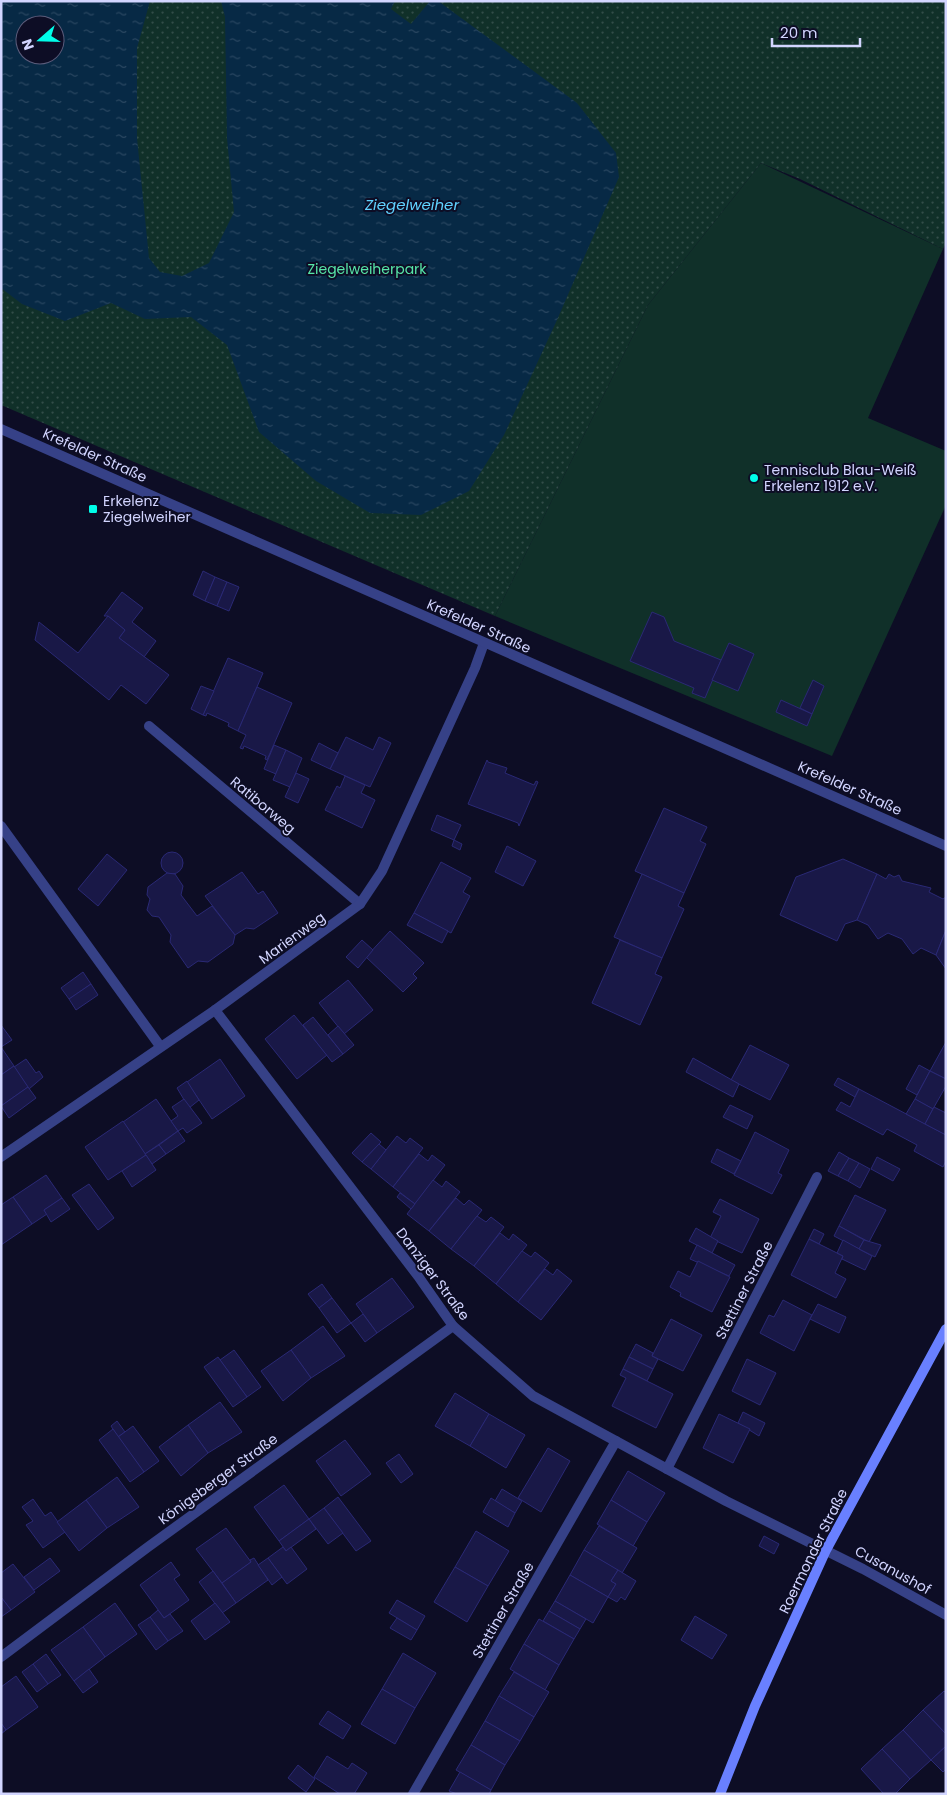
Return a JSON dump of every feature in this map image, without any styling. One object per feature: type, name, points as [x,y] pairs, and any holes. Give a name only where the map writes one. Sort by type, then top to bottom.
[{"type":"main road","name":"Roermonder Straße","points":[[720,1794],[755,1706],[826,1550],[946,1329]]},
{"type":"street","name":"Krefelder Straße","points":[[1,429],[484,644],[946,846]]},
{"type":"street","name":"Marienweg","points":[[1,1157],[215,1010],[360,904],[382,871],[475,668],[484,644]]},
{"type":"street","name":"Ratiborweg","points":[[149,726],[360,904]]},
{"type":"street","points":[[1,826],[160,1046]]},
{"type":"street","name":"Danziger Straße","points":[[215,1010],[418,1276],[453,1326],[533,1396],[726,1501],[826,1550]]},
{"type":"street","name":"Stettiner Straße","points":[[667,1469],[817,1177]]},
{"type":"street","name":"Königsberger Straße","points":[[1,1657],[148,1547],[453,1326]]},
{"type":"street","name":"Stettiner Straße","points":[[413,1794],[616,1441]]},
{"type":"street","name":"Cusanushof","points":[[826,1550],[946,1615]]},
{"type":"green space","name":"Ziegelweiherpark","points":[[1,1],[946,1],[946,243],[943,249],[800,179],[761,163],[648,305],[495,616],[1,405]]},
{"type":"green space","name":"Tennisclub Blau-Weiß Erkelenz 1912 e.V.","points":[[761,163],[943,249],[868,418],[946,451],[946,505],[832,756],[495,616],[648,305]]},
{"type":"water","name":"Ziegelweiher","points":[[150,1],[137,48],[137,138],[149,258],[160,272],[182,276],[209,263],[234,212],[227,138],[225,17],[221,1],[395,1],[391,9],[411,24],[430,1],[438,1],[577,103],[616,153],[619,177],[557,320],[504,435],[469,491],[421,515],[370,513],[316,481],[259,432],[227,345],[191,317],[145,319],[111,303],[65,321],[22,304],[1,288],[1,2]]},
{"type":"building","points":[[203,571],[215,577],[205,601],[193,595]]},
{"type":"building","points":[[215,577],[227,582],[217,606],[205,601]]},
{"type":"building","points":[[227,582],[239,587],[229,611],[217,606]]},
{"type":"building","points":[[122,592],[143,608],[132,622],[156,641],[144,657],[119,638],[125,630],[108,616],[104,616]]},
{"type":"building","points":[[652,612],[664,617],[674,641],[721,660],[705,698],[692,693],[694,688],[630,661]]},
{"type":"building","points":[[108,616],[125,630],[119,638],[169,675],[146,704],[121,685],[109,700],[35,640],[39,622],[78,653]]},
{"type":"building","points":[[729,643],[754,654],[738,691],[712,680]]},
{"type":"building","points":[[228,658],[263,673],[238,731],[228,726],[229,723],[207,713],[206,716],[203,715]]},
{"type":"building","points":[[813,680],[824,686],[812,714],[800,708]]},
{"type":"building","points":[[201,686],[214,691],[203,715],[191,709]]},
{"type":"building","points":[[257,687],[292,703],[267,760],[265,759],[266,756],[244,746],[243,749],[240,748],[246,735],[238,731]]},
{"type":"building","points":[[781,700],[812,714],[807,726],[776,712]]},
{"type":"building","points":[[346,737],[373,750],[379,737],[391,743],[370,787],[330,769]]},
{"type":"building","points":[[319,743],[338,753],[330,769],[311,760]]},
{"type":"building","points":[[274,745],[286,750],[276,774],[264,769]]},
{"type":"building","points":[[286,750],[302,758],[290,787],[273,780]]},
{"type":"building","points":[[487,760],[507,768],[505,773],[534,785],[536,781],[538,782],[519,826],[518,823],[468,804]]},
{"type":"building","points":[[296,773],[309,779],[298,803],[285,797]]},
{"type":"building","points":[[345,776],[365,785],[361,793],[375,800],[362,828],[325,810],[337,786],[340,788]]},
{"type":"building","points":[[664,808],[707,827],[700,841],[706,844],[684,893],[635,871]]},
{"type":"building","points":[[437,815],[461,825],[454,840],[431,830]]},
{"type":"building","points":[[454,840],[462,844],[460,850],[452,846]]},
{"type":"building","points":[[507,846],[536,861],[523,886],[495,872]]},
{"type":"building","points":[[172,852],[180,855],[183,863],[180,871],[172,874],[164,871],[161,863],[164,855]]},
{"type":"building","points":[[107,854],[127,870],[98,906],[78,889]]},
{"type":"building","points":[[843,859],[877,874],[857,920],[845,924],[837,941],[780,915],[796,877]]},
{"type":"building","points":[[441,862],[471,878],[463,892],[470,896],[451,933],[414,913]]},
{"type":"building","points":[[242,872],[258,894],[263,891],[278,913],[254,929],[246,928],[235,935],[205,896]]},
{"type":"building","points":[[167,873],[175,874],[183,886],[181,895],[197,916],[212,906],[235,935],[233,944],[208,962],[198,961],[188,968],[170,942],[171,935],[159,917],[152,916],[147,910],[150,899],[147,895],[148,887]]},
{"type":"building","points":[[642,874],[684,893],[678,906],[684,909],[662,958],[614,937]]},
{"type":"building","points":[[877,874],[886,879],[889,874],[894,877],[899,875],[902,881],[931,888],[929,892],[943,899],[946,897],[946,930],[936,955],[921,948],[913,954],[902,939],[888,933],[878,939],[868,925],[857,920]]},
{"type":"building","points":[[414,913],[448,931],[442,943],[407,925]]},
{"type":"building","points":[[946,930],[946,969],[936,955]]},
{"type":"building","points":[[390,931],[424,963],[413,974],[417,978],[403,992],[366,957]]},
{"type":"building","points":[[362,940],[373,950],[358,968],[346,957]]},
{"type":"building","points":[[620,940],[662,958],[655,974],[662,977],[640,1025],[592,1003]]},
{"type":"building","points":[[83,972],[91,984],[69,999],[61,988]]},
{"type":"building","points":[[348,980],[373,1010],[344,1034],[319,1003]]},
{"type":"building","points":[[91,984],[98,995],[76,1010],[69,999]]},
{"type":"building","points":[[294,1015],[327,1055],[297,1079],[265,1039]]},
{"type":"building","points":[[313,1017],[343,1054],[332,1062],[303,1025]]},
{"type":"building","points":[[1,1025],[12,1040],[1,1047]]},
{"type":"building","points":[[338,1026],[354,1045],[343,1054],[328,1035]]},
{"type":"building","points":[[946,1042],[946,1079],[930,1071]]},
{"type":"building","points":[[750,1045],[789,1065],[770,1100],[731,1080]]},
{"type":"building","points":[[1,1047],[14,1066],[1,1075]]},
{"type":"building","points":[[693,1058],[739,1084],[733,1097],[686,1072]]},
{"type":"building","points":[[26,1059],[36,1073],[39,1071],[43,1077],[29,1089],[14,1067]]},
{"type":"building","points":[[220,1059],[245,1096],[212,1119],[187,1082]]},
{"type":"building","points":[[919,1065],[930,1071],[917,1095],[906,1089]]},
{"type":"building","points":[[14,1066],[28,1087],[1,1106],[1,1075]]},
{"type":"building","points":[[930,1071],[946,1079],[946,1086],[933,1109],[915,1099]]},
{"type":"building","points":[[838,1078],[859,1089],[855,1097],[834,1085]]},
{"type":"building","points":[[187,1081],[199,1100],[189,1108],[177,1088]]},
{"type":"building","points":[[28,1087],[36,1098],[9,1118],[1,1106]]},
{"type":"building","points":[[859,1089],[946,1135],[946,1161],[943,1167],[914,1151],[917,1145],[887,1129],[883,1135],[836,1110],[841,1102],[850,1107]]},
{"type":"building","points":[[156,1099],[178,1131],[145,1154],[123,1122]]},
{"type":"building","points":[[184,1099],[202,1123],[187,1133],[183,1128],[178,1131],[171,1121],[178,1116],[172,1107]]},
{"type":"building","points":[[915,1099],[933,1109],[925,1124],[906,1114]]},
{"type":"building","points":[[730,1105],[753,1116],[747,1129],[723,1117]]},
{"type":"building","points":[[934,1107],[946,1113],[946,1135],[925,1124]]},
{"type":"building","points":[[123,1121],[146,1155],[108,1180],[85,1147]]},
{"type":"building","points":[[178,1131],[185,1141],[166,1154],[159,1145]]},
{"type":"building","points":[[755,1132],[789,1150],[778,1173],[782,1175],[772,1194],[734,1175]]},
{"type":"building","points":[[371,1133],[381,1142],[362,1162],[352,1153]]},
{"type":"building","points":[[397,1136],[406,1143],[410,1138],[423,1148],[393,1187],[371,1169]]},
{"type":"building","points":[[379,1144],[386,1150],[371,1169],[362,1162]]},
{"type":"building","points":[[159,1145],[166,1154],[152,1164],[145,1154]]},
{"type":"building","points":[[717,1149],[741,1161],[734,1174],[711,1162]]},
{"type":"building","points":[[839,1152],[849,1158],[838,1176],[828,1171]]},
{"type":"building","points":[[419,1154],[428,1161],[432,1155],[445,1165],[415,1204],[393,1187]]},
{"type":"building","points":[[146,1155],[156,1170],[132,1187],[122,1171]]},
{"type":"building","points":[[877,1157],[900,1169],[893,1181],[871,1169]]},
{"type":"building","points":[[849,1158],[859,1163],[848,1181],[838,1176]]},
{"type":"building","points":[[859,1163],[870,1169],[860,1188],[848,1181]]},
{"type":"building","points":[[46,1175],[62,1198],[44,1210],[47,1214],[32,1224],[13,1197]]},
{"type":"building","points":[[433,1180],[442,1187],[446,1181],[460,1192],[429,1231],[407,1214]]},
{"type":"building","points":[[89,1184],[114,1218],[98,1230],[72,1195]]},
{"type":"building","points":[[400,1193],[415,1204],[411,1209],[397,1197]]},
{"type":"building","points":[[855,1195],[886,1210],[869,1242],[839,1226]]},
{"type":"building","points":[[13,1197],[32,1224],[1,1245],[1,1205]]},
{"type":"building","points":[[62,1198],[70,1209],[51,1222],[44,1210]]},
{"type":"building","points":[[456,1198],[464,1205],[469,1200],[482,1210],[451,1249],[429,1231]]},
{"type":"building","points":[[720,1199],[759,1219],[742,1253],[710,1238],[721,1216],[713,1212]]},
{"type":"building","points":[[477,1216],[486,1222],[491,1217],[504,1227],[474,1266],[451,1249]]},
{"type":"building","points":[[839,1226],[864,1240],[859,1249],[834,1236]]},
{"type":"building","points":[[696,1228],[718,1241],[712,1253],[689,1241]]},
{"type":"building","points":[[814,1229],[824,1234],[819,1244],[809,1239]]},
{"type":"building","points":[[500,1233],[509,1240],[513,1234],[527,1245],[496,1284],[474,1266]]},
{"type":"building","points":[[809,1239],[843,1256],[835,1273],[846,1279],[836,1298],[791,1275]]},
{"type":"building","points":[[843,1240],[872,1256],[865,1270],[842,1259],[843,1256],[837,1253]]},
{"type":"building","points":[[864,1240],[881,1245],[875,1257],[859,1249]]},
{"type":"building","points":[[697,1245],[735,1265],[729,1276],[690,1259]]},
{"type":"building","points":[[522,1251],[531,1257],[535,1252],[549,1263],[518,1302],[496,1284]]},
{"type":"building","points":[[698,1261],[730,1277],[712,1312],[680,1296],[681,1293],[670,1287],[678,1271],[690,1277]]},
{"type":"building","points":[[545,1269],[553,1275],[557,1269],[572,1281],[541,1320],[518,1302]]},
{"type":"building","points":[[392,1278],[414,1307],[377,1333],[356,1304]]},
{"type":"building","points":[[322,1284],[332,1298],[319,1308],[308,1294]]},
{"type":"building","points":[[332,1298],[351,1323],[337,1333],[319,1308]]},
{"type":"building","points":[[783,1300],[812,1315],[794,1351],[760,1333],[769,1315],[774,1317]]},
{"type":"building","points":[[818,1304],[846,1317],[839,1333],[810,1319]]},
{"type":"building","points":[[363,1314],[377,1333],[365,1342],[351,1323]]},
{"type":"building","points":[[671,1319],[702,1335],[683,1371],[652,1356]]},
{"type":"building","points":[[323,1326],[345,1356],[311,1378],[291,1350]]},
{"type":"building","points":[[636,1344],[653,1353],[652,1356],[658,1359],[653,1369],[629,1357]]},
{"type":"building","points":[[234,1350],[261,1387],[247,1397],[220,1360]]},
{"type":"building","points":[[291,1350],[311,1378],[283,1401],[261,1371]]},
{"type":"building","points":[[218,1357],[247,1397],[233,1407],[204,1367]]},
{"type":"building","points":[[629,1357],[653,1369],[647,1381],[623,1369]]},
{"type":"building","points":[[747,1359],[776,1373],[760,1405],[732,1391]]},
{"type":"building","points":[[623,1369],[673,1394],[656,1428],[612,1406],[626,1378],[620,1375]]},
{"type":"building","points":[[455,1393],[489,1414],[470,1446],[435,1426]]},
{"type":"building","points":[[220,1402],[242,1432],[208,1453],[188,1425]]},
{"type":"building","points":[[743,1412],[765,1423],[759,1436],[738,1423]]},
{"type":"building","points":[[489,1414],[525,1435],[506,1468],[470,1446]]},
{"type":"building","points":[[719,1414],[750,1429],[733,1463],[703,1448]]},
{"type":"building","points":[[117,1421],[125,1432],[118,1437],[111,1426]]},
{"type":"building","points":[[188,1425],[208,1453],[181,1476],[159,1447]]},
{"type":"building","points":[[133,1426],[159,1461],[144,1472],[118,1437]]},
{"type":"building","points":[[113,1429],[144,1472],[130,1482],[99,1440]]},
{"type":"building","points":[[345,1440],[371,1474],[341,1496],[316,1461]]},
{"type":"building","points":[[548,1448],[570,1461],[541,1512],[518,1498]]},
{"type":"building","points":[[399,1454],[413,1474],[401,1483],[386,1463]]},
{"type":"building","points":[[628,1471],[665,1493],[647,1522],[611,1500]]},
{"type":"building","points":[[117,1477],[139,1507],[107,1528],[86,1500]]},
{"type":"building","points":[[284,1485],[309,1519],[279,1541],[254,1507]]},
{"type":"building","points":[[502,1489],[522,1501],[515,1513],[495,1501]]},
{"type":"building","points":[[338,1497],[371,1541],[356,1551],[324,1508]]},
{"type":"building","points":[[491,1498],[515,1513],[508,1527],[483,1512]]},
{"type":"building","points":[[33,1499],[45,1516],[51,1512],[65,1532],[43,1548],[26,1525],[33,1521],[22,1507]]},
{"type":"building","points":[[86,1500],[107,1528],[79,1551],[57,1522]]},
{"type":"building","points":[[611,1500],[647,1522],[633,1546],[597,1524]]},
{"type":"building","points":[[324,1508],[343,1533],[328,1544],[309,1519]]},
{"type":"building","points":[[309,1519],[316,1529],[286,1551],[279,1541]]},
{"type":"building","points":[[599,1526],[637,1548],[622,1573],[584,1550]]},
{"type":"building","points":[[226,1528],[251,1562],[222,1583],[196,1549]]},
{"type":"building","points":[[476,1531],[509,1551],[488,1586],[455,1567]]},
{"type":"building","points":[[764,1536],[779,1544],[774,1554],[759,1546]]},
{"type":"building","points":[[283,1547],[286,1551],[291,1547],[307,1569],[287,1584],[268,1558]]},
{"type":"building","points":[[584,1550],[618,1570],[611,1581],[616,1584],[608,1597],[570,1575]]},
{"type":"building","points":[[50,1558],[60,1571],[34,1590],[24,1577]]},
{"type":"building","points":[[254,1558],[268,1580],[236,1603],[222,1583]]},
{"type":"building","points":[[268,1558],[282,1577],[272,1585],[258,1565]]},
{"type":"building","points":[[171,1562],[180,1575],[174,1579],[189,1600],[164,1618],[140,1585]]},
{"type":"building","points":[[13,1564],[35,1592],[11,1610],[1,1597],[1,1573]]},
{"type":"building","points":[[455,1567],[488,1586],[467,1622],[434,1602]]},
{"type":"building","points":[[618,1570],[636,1581],[625,1600],[621,1597],[617,1602],[608,1597],[616,1584],[611,1581]]},
{"type":"building","points":[[213,1571],[236,1603],[222,1613],[199,1582]]},
{"type":"building","points":[[570,1575],[608,1597],[593,1623],[555,1601]]},
{"type":"building","points":[[1,1597],[11,1610],[1,1617]]},
{"type":"building","points":[[397,1600],[425,1616],[417,1630],[389,1613]]},
{"type":"building","points":[[555,1601],[586,1619],[580,1629],[549,1611]]},
{"type":"building","points":[[115,1603],[137,1634],[105,1657],[83,1627]]},
{"type":"building","points":[[215,1603],[230,1622],[205,1640],[191,1621]]},
{"type":"building","points":[[158,1610],[164,1618],[170,1614],[183,1631],[168,1641],[150,1617]]},
{"type":"building","points":[[549,1611],[580,1629],[574,1639],[543,1621]]},
{"type":"building","points":[[695,1616],[727,1635],[712,1659],[681,1640]]},
{"type":"building","points":[[150,1617],[168,1641],[156,1650],[138,1625]]},
{"type":"building","points":[[397,1618],[417,1630],[411,1640],[390,1628]]},
{"type":"building","points":[[539,1619],[574,1639],[559,1665],[524,1644]]},
{"type":"building","points":[[83,1627],[105,1657],[74,1681],[51,1650]]},
{"type":"building","points":[[524,1644],[559,1665],[545,1690],[510,1669]]},
{"type":"building","points":[[403,1653],[436,1673],[415,1708],[382,1689]]},
{"type":"building","points":[[46,1654],[61,1675],[48,1684],[33,1664]]},
{"type":"building","points":[[33,1664],[48,1684],[37,1692],[22,1672]]},
{"type":"building","points":[[89,1669],[98,1682],[83,1693],[74,1681]]},
{"type":"building","points":[[514,1672],[549,1692],[534,1717],[499,1696]]},
{"type":"building","points":[[16,1676],[38,1707],[6,1730],[1,1723],[1,1687]]},
{"type":"building","points":[[382,1689],[415,1708],[395,1744],[361,1724]]},
{"type":"building","points":[[944,1691],[946,1693],[946,1734],[923,1710]]},
{"type":"building","points":[[499,1696],[534,1717],[520,1741],[485,1721]]},
{"type":"building","points":[[923,1710],[946,1734],[946,1746],[931,1760],[903,1730]]},
{"type":"building","points":[[328,1711],[351,1726],[343,1739],[319,1724]]},
{"type":"building","points":[[485,1721],[520,1741],[505,1765],[471,1745]]},
{"type":"building","points":[[1,1723],[6,1730],[1,1734]]},
{"type":"building","points":[[903,1730],[931,1760],[910,1779],[882,1749]]},
{"type":"building","points":[[471,1745],[505,1765],[491,1790],[456,1770]]},
{"type":"building","points":[[946,1746],[946,1769],[943,1772],[931,1760]]},
{"type":"building","points":[[882,1749],[910,1779],[895,1794],[884,1794],[861,1769]]},
{"type":"building","points":[[327,1756],[348,1769],[352,1763],[367,1773],[354,1794],[340,1794],[314,1777]]},
{"type":"building","points":[[298,1765],[315,1779],[306,1792],[288,1778]]},
{"type":"building","points":[[460,1772],[491,1790],[489,1794],[457,1794],[449,1791]]},
{"type":"place","name":"Tennisclub Blau-Weiß Erkelenz 1912 e.V.","points":[[754,478]]},
{"type":"place","name":"Erkelenz Ziegelweiher","points":[[93,509]]}]
